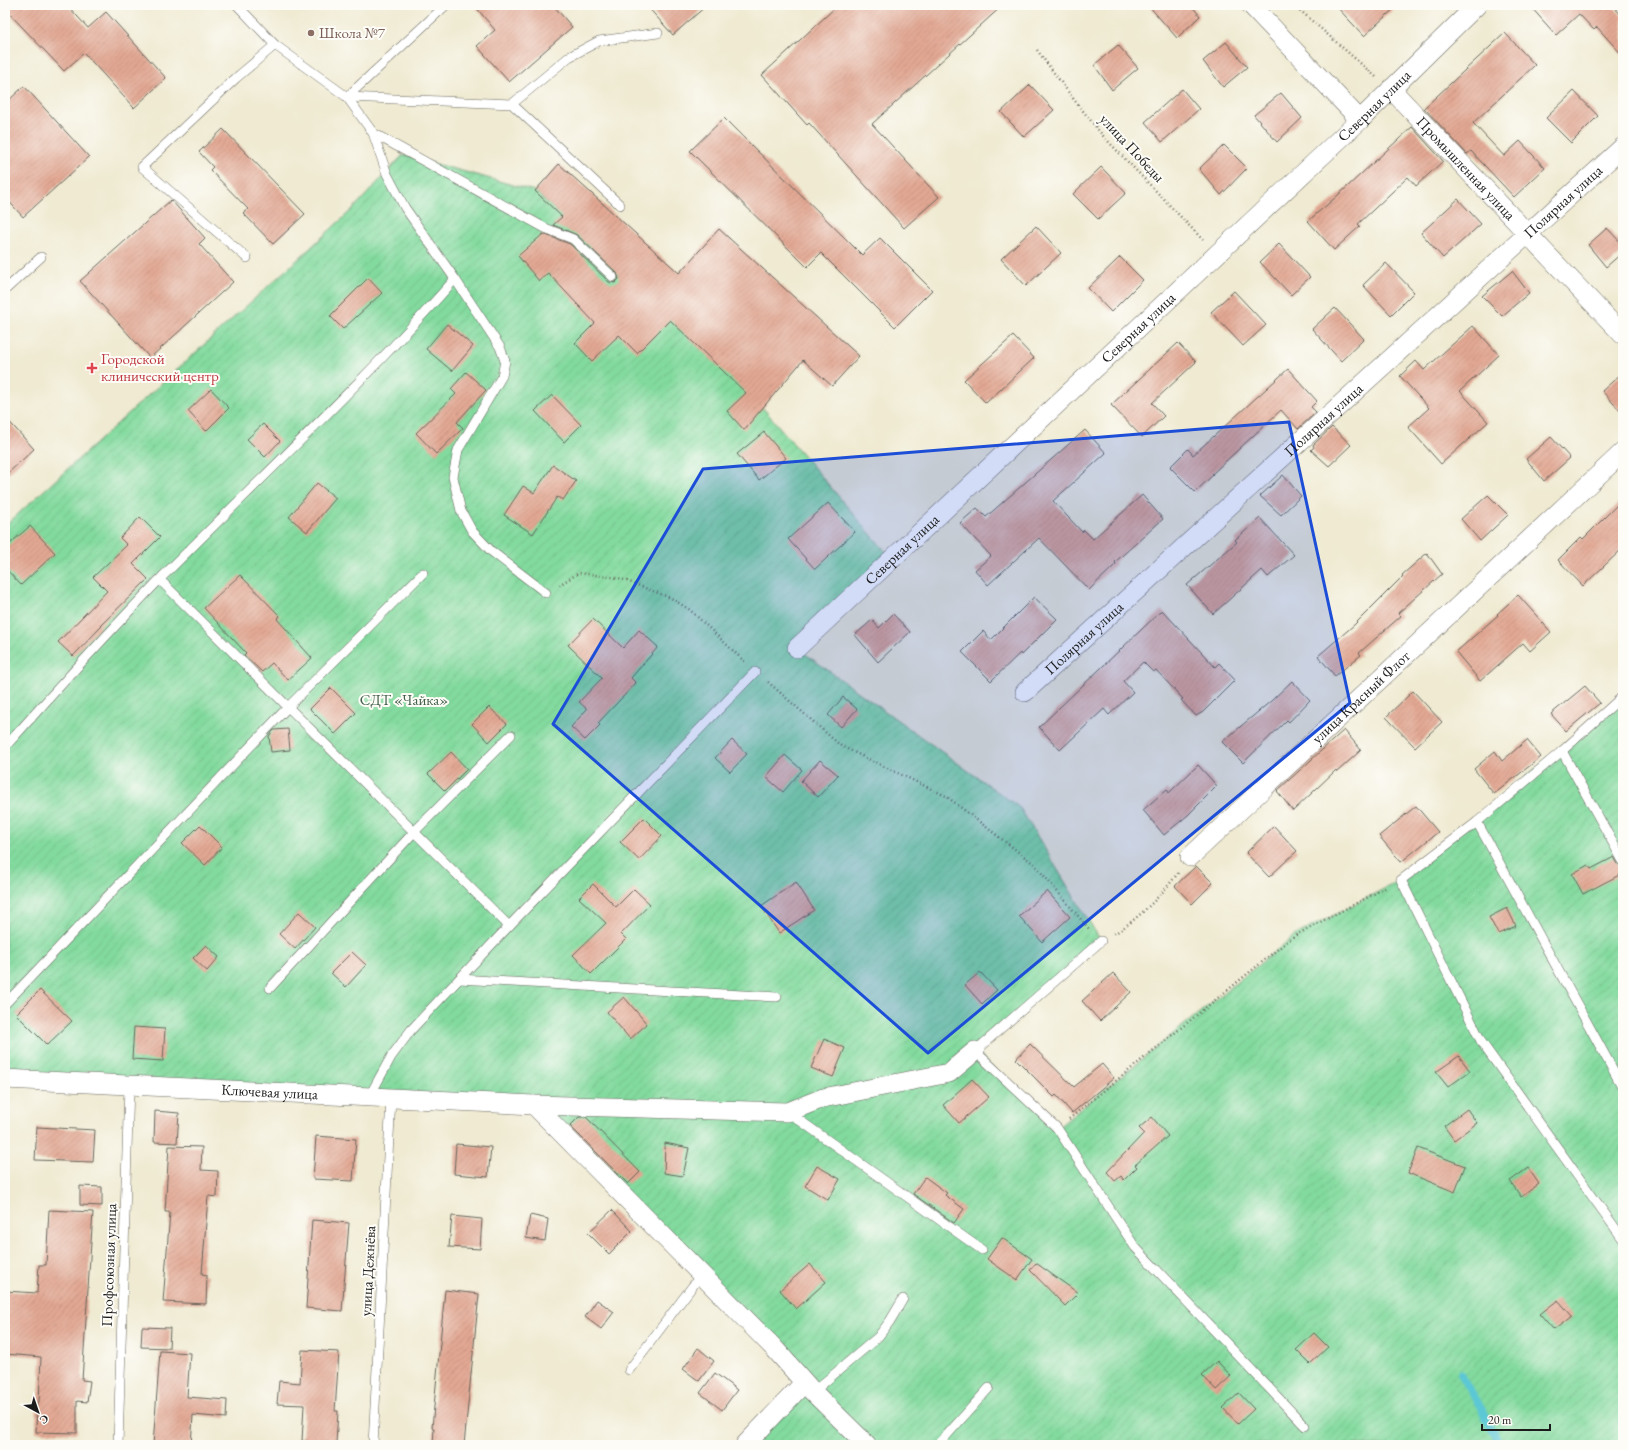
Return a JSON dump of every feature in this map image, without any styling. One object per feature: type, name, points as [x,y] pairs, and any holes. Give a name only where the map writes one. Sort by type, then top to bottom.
[{"type":"street","points":[[1251,5],[1360,120]]},
{"type":"street","name":"Северная улица","points":[[797,648],[1218,255],[1360,120],[1477,5]]},
{"type":"street","name":"Промышленная улица","points":[[1391,89],[1623,335]]},
{"type":"street","name":"Полярная улица","points":[[1025,692],[1623,147]]},
{"type":"street","name":"улица Красный Флот","points":[[1190,857],[1623,452]]},
{"type":"street","points":[[788,1112],[823,1098],[949,1073],[975,1051]]},
{"type":"street","name":"Ключевая улица","points":[[5,1078],[534,1106],[788,1112]]},
{"type":"street","points":[[534,1106],[774,1348],[809,1387],[867,1445]]},
{"type":"street","points":[[746,1445],[809,1387]]},
{"type":"lane","points":[[237,5],[275,45],[347,97],[373,133],[387,174],[405,208],[455,279],[500,347],[505,362],[502,376],[458,450],[453,477],[462,511],[472,531],[491,551],[546,593]]},
{"type":"lane","points":[[347,97],[446,5]]},
{"type":"lane","points":[[512,104],[569,57],[599,42],[658,33]]},
{"type":"lane","points":[[246,258],[142,167],[236,78],[275,45]]},
{"type":"lane","points":[[347,97],[512,104],[620,205]]},
{"type":"lane","points":[[373,133],[545,228],[573,239],[613,277]]},
{"type":"lane","points":[[5,290],[41,257]]},
{"type":"lane","points":[[5,747],[80,663],[160,580],[407,333],[455,279]]},
{"type":"lane","points":[[5,1004],[288,707],[423,573]]},
{"type":"lane","points":[[160,580],[415,831],[509,926]]},
{"type":"lane","points":[[369,1097],[391,1057],[411,1030],[509,926],[755,672]]},
{"type":"lane","points":[[1623,696],[1562,752],[1477,822],[1401,880],[1482,1043],[1623,1239]]},
{"type":"lane","points":[[270,988],[415,831],[511,735]]},
{"type":"lane","points":[[1562,752],[1623,861]]},
{"type":"lane","points":[[1477,822],[1623,1088]]},
{"type":"lane","points":[[1100,942],[975,1051],[1057,1128],[1135,1247],[1305,1426]]},
{"type":"lane","points":[[459,979],[777,997]]},
{"type":"lane","name":"Профсоюзная улица","points":[[118,1445],[129,1085]]},
{"type":"lane","name":"улица Дежнёва","points":[[373,1445],[392,1098]]},
{"type":"lane","points":[[788,1112],[982,1250]]},
{"type":"lane","points":[[629,1370],[701,1275]]},
{"type":"lane","points":[[809,1387],[878,1337],[890,1321],[903,1299]]},
{"type":"lane","points":[[938,1445],[989,1388]]},
{"type":"path","points":[[1294,5],[1391,89]]},
{"type":"path","name":"улица Победы","points":[[1038,50],[1075,101],[1104,137],[1218,255]]},
{"type":"path","points":[[546,593],[579,573],[619,578],[671,598],[690,610],[755,672],[841,746],[946,796],[1034,864],[1100,942],[1131,923],[1164,891],[1190,857]]},
{"type":"path","points":[[1057,1128],[1294,936],[1401,880]]},
{"type":"highlighted area","points":[[1289,422],[1350,703],[928,1053],[553,724],[703,469]]},
{"type":"green space","name":"СДТ «Чайка»","points":[[403,155],[535,191],[763,408],[892,559],[797,648],[1020,808],[1101,941],[975,1051],[1057,1128],[1294,936],[1401,880],[1623,696],[1623,1445],[745,1445],[804,1383],[534,1105],[5,1079],[5,526],[353,209]]},
{"type":"building","points":[[5,5],[67,5],[88,28],[106,12],[166,78],[134,108],[84,53],[64,71],[5,9]]},
{"type":"building","points":[[474,5],[553,5],[572,27],[509,82],[477,46],[495,30]]},
{"type":"building","points":[[646,5],[707,5],[673,35]]},
{"type":"building","points":[[838,5],[1003,5],[872,124],[939,197],[904,228],[809,123],[807,125],[762,75]]},
{"type":"building","points":[[1148,5],[1191,5],[1200,16],[1177,38]]},
{"type":"building","points":[[1335,5],[1398,5],[1364,36]]},
{"type":"building","points":[[1529,5],[1612,5],[1623,17],[1623,56],[1597,27],[1594,30],[1579,14],[1556,35]]},
{"type":"building","points":[[1505,33],[1535,65],[1473,123],[1504,156],[1520,141],[1545,168],[1514,197],[1471,151],[1467,154],[1424,108]]},
{"type":"building","points":[[1226,42],[1247,67],[1223,87],[1203,61]]},
{"type":"building","points":[[1118,45],[1138,68],[1112,90],[1094,65]]},
{"type":"building","points":[[1030,85],[1054,110],[1024,137],[1001,112]]},
{"type":"building","points":[[24,86],[89,157],[23,217],[5,197],[5,104]]},
{"type":"building","points":[[1182,89],[1199,109],[1162,142],[1145,122]]},
{"type":"building","points":[[1574,91],[1598,116],[1571,143],[1546,118]]},
{"type":"building","points":[[1281,93],[1302,118],[1277,142],[1254,115]]},
{"type":"building","points":[[724,118],[862,255],[880,238],[932,290],[895,327],[821,253],[807,267],[690,151]]},
{"type":"building","points":[[1412,127],[1443,161],[1416,186],[1408,177],[1358,224],[1360,226],[1334,250],[1308,221]]},
{"type":"building","points":[[223,129],[305,214],[273,244],[243,213],[248,209],[210,170],[213,167],[199,152]]},
{"type":"building","points":[[1224,145],[1247,168],[1221,195],[1199,169]]},
{"type":"building","points":[[559,164],[679,273],[719,229],[859,356],[832,386],[803,360],[744,430],[727,411],[746,393],[670,320],[637,353],[619,335],[592,361],[575,343],[595,323],[548,273],[539,281],[518,256],[543,234],[570,244],[609,282],[615,283],[619,279],[617,273],[577,235],[553,225],[562,217],[535,191]]},
{"type":"building","points":[[1101,167],[1126,193],[1098,219],[1073,194]]},
{"type":"building","points":[[1458,199],[1481,224],[1443,258],[1421,233]]},
{"type":"building","points":[[171,200],[205,238],[199,244],[233,282],[150,358],[80,281]]},
{"type":"building","points":[[1036,226],[1061,253],[1026,286],[1001,259]]},
{"type":"building","points":[[1607,228],[1623,245],[1623,252],[1606,267],[1588,245]]},
{"type":"building","points":[[1279,244],[1310,277],[1291,295],[1260,262]]},
{"type":"building","points":[[1120,257],[1143,280],[1111,312],[1088,288]]},
{"type":"building","points":[[1386,263],[1414,292],[1391,315],[1363,285]]},
{"type":"building","points":[[1512,271],[1529,293],[1502,316],[1482,296]]},
{"type":"building","points":[[368,278],[382,293],[343,329],[330,316]]},
{"type":"building","points":[[1234,291],[1266,325],[1243,346],[1211,312]]},
{"type":"building","points":[[1335,308],[1364,339],[1341,361],[1312,329]]},
{"type":"building","points":[[447,324],[473,346],[452,371],[426,349]]},
{"type":"building","points":[[1473,326],[1499,355],[1460,391],[1488,422],[1441,464],[1408,427],[1429,408],[1400,376],[1416,361],[1424,370]]},
{"type":"building","points":[[1013,336],[1034,358],[986,403],[964,380]]},
{"type":"building","points":[[1178,343],[1196,362],[1152,403],[1164,416],[1142,437],[1111,405]]},
{"type":"building","points":[[1288,369],[1317,401],[1311,407],[1316,412],[1298,429],[1281,410],[1212,474],[1213,475],[1195,492],[1170,467],[1188,449],[1193,455]]},
{"type":"building","points":[[466,372],[486,390],[457,422],[463,428],[436,454],[416,433],[456,394],[451,389]]},
{"type":"building","points":[[1623,372],[1623,414],[1602,391]]},
{"type":"building","points":[[211,389],[229,408],[206,431],[188,411]]},
{"type":"building","points":[[552,395],[581,425],[564,442],[535,411]]},
{"type":"building","points":[[5,417],[34,449],[5,476]]},
{"type":"building","points":[[263,424],[280,441],[265,457],[247,439]]},
{"type":"building","points":[[1332,427],[1351,445],[1329,466],[1311,450],[1314,447],[1313,445]]},
{"type":"building","points":[[1085,430],[1106,453],[1053,501],[1082,532],[1084,530],[1093,539],[1142,495],[1163,519],[1115,562],[1116,564],[1089,590],[1039,538],[988,585],[975,570],[991,556],[960,523],[977,508],[986,517]]},
{"type":"building","points":[[764,432],[786,458],[759,480],[737,454]]},
{"type":"building","points":[[1551,437],[1570,458],[1544,481],[1526,459]]},
{"type":"building","points":[[553,465],[576,481],[563,500],[557,497],[533,534],[504,515],[523,486],[534,493]]},
{"type":"building","points":[[1283,475],[1301,496],[1281,515],[1260,496]]},
{"type":"building","points":[[317,483],[336,498],[307,532],[289,517]]},
{"type":"building","points":[[1488,495],[1508,515],[1480,541],[1461,519]]},
{"type":"building","points":[[1623,499],[1623,548],[1583,586],[1558,560],[1581,537],[1583,539]]},
{"type":"building","points":[[828,503],[855,532],[815,569],[788,539]]},
{"type":"building","points":[[140,517],[160,537],[133,564],[148,579],[100,626],[101,627],[73,656],[58,642],[107,591],[93,577],[127,545],[120,538]]},
{"type":"building","points":[[1260,518],[1294,555],[1268,577],[1262,570],[1213,614],[1187,585],[1237,542],[1235,540]]},
{"type":"building","points":[[30,526],[55,553],[21,585],[5,568],[5,548]]},
{"type":"building","points":[[1427,553],[1442,574],[1398,613],[1401,616],[1359,653],[1361,655],[1335,676],[1318,656],[1354,625],[1403,576],[1402,575]]},
{"type":"building","points":[[240,575],[280,616],[277,619],[312,658],[288,680],[272,663],[262,672],[244,655],[246,653],[204,608]]},
{"type":"building","points":[[1518,595],[1551,632],[1530,651],[1523,643],[1480,681],[1456,652]]},
{"type":"building","points":[[1034,597],[1057,619],[1021,655],[1020,653],[991,681],[962,652],[983,631],[991,640]]},
{"type":"building","points":[[1162,610],[1215,667],[1219,663],[1235,680],[1203,712],[1196,716],[1181,700],[1183,699],[1156,670],[1153,672],[1143,662],[1123,681],[1133,692],[1109,715],[1104,709],[1060,750],[1039,727]]},
{"type":"building","points":[[893,614],[910,632],[878,662],[855,635],[872,620],[879,628]]},
{"type":"building","points":[[593,619],[623,648],[639,630],[658,647],[631,678],[636,683],[598,723],[600,725],[585,740],[571,727],[587,709],[579,702],[602,678],[568,645]]},
{"type":"building","points":[[1292,681],[1310,700],[1289,722],[1287,720],[1243,763],[1222,742],[1271,701]]},
{"type":"building","points":[[1585,686],[1600,703],[1566,731],[1551,714]]},
{"type":"building","points":[[331,688],[356,713],[335,734],[310,709]]},
{"type":"building","points":[[1413,691],[1442,722],[1415,747],[1386,717]]},
{"type":"building","points":[[843,697],[857,709],[841,727],[828,715]]},
{"type":"building","points":[[489,707],[507,724],[489,742],[472,724]]},
{"type":"building","points":[[288,729],[290,750],[271,752],[269,736],[274,730]]},
{"type":"building","points":[[1344,730],[1361,750],[1337,772],[1336,770],[1293,811],[1277,791]]},
{"type":"building","points":[[732,740],[747,754],[730,772],[715,758]]},
{"type":"building","points":[[1527,740],[1541,757],[1494,794],[1474,769],[1495,751],[1502,761]]},
{"type":"building","points":[[451,752],[467,769],[445,791],[428,774]]},
{"type":"building","points":[[785,755],[802,770],[783,792],[766,777]]},
{"type":"building","points":[[820,760],[838,775],[818,797],[801,781]]},
{"type":"building","points":[[1198,765],[1217,786],[1188,815],[1164,835],[1143,810],[1167,789],[1169,793]]},
{"type":"building","points":[[1416,806],[1438,832],[1401,862],[1379,836]]},
{"type":"building","points":[[644,818],[662,836],[639,860],[620,842]]},
{"type":"building","points":[[200,825],[222,847],[205,865],[182,843]]},
{"type":"building","points":[[1274,826],[1297,851],[1269,877],[1246,853]]},
{"type":"building","points":[[1614,857],[1618,864],[1623,867],[1623,873],[1583,894],[1572,874],[1588,865],[1591,869]]},
{"type":"building","points":[[1196,866],[1213,883],[1192,904],[1175,886]]},
{"type":"building","points":[[796,882],[814,910],[779,933],[761,906]]},
{"type":"building","points":[[593,884],[616,907],[634,889],[650,904],[621,934],[626,939],[591,974],[573,955],[606,923],[579,898]]},
{"type":"building","points":[[1047,891],[1070,917],[1042,942],[1019,916]]},
{"type":"building","points":[[1507,908],[1516,926],[1498,934],[1489,917]]},
{"type":"building","points":[[299,912],[315,927],[295,949],[279,934]]},
{"type":"building","points":[[206,945],[219,957],[207,971],[193,958]]},
{"type":"building","points":[[352,952],[366,965],[346,987],[331,973]]},
{"type":"building","points":[[980,972],[997,990],[982,1004],[965,985]]},
{"type":"building","points":[[1113,973],[1131,992],[1100,1021],[1082,1001]]},
{"type":"building","points":[[40,990],[72,1021],[47,1045],[16,1014]]},
{"type":"building","points":[[624,997],[647,1024],[630,1039],[607,1012]]},
{"type":"building","points":[[134,1027],[165,1029],[163,1061],[132,1059]]},
{"type":"building","points":[[824,1039],[845,1048],[833,1077],[811,1068]]},
{"type":"building","points":[[1030,1044],[1074,1087],[1102,1064],[1114,1078],[1072,1113],[1056,1095],[1054,1097],[1016,1059]]},
{"type":"building","points":[[1459,1056],[1470,1071],[1448,1087],[1436,1072]]},
{"type":"building","points":[[972,1079],[989,1097],[959,1123],[943,1105]]},
{"type":"building","points":[[1467,1109],[1477,1123],[1454,1140],[1444,1126]]},
{"type":"building","points":[[155,1111],[179,1113],[177,1143],[154,1142]]},
{"type":"building","points":[[579,1117],[586,1117],[640,1172],[628,1184],[570,1126]]},
{"type":"building","points":[[1152,1117],[1168,1136],[1135,1165],[1137,1167],[1124,1180],[1121,1176],[1115,1181],[1107,1172],[1144,1133],[1139,1128]]},
{"type":"building","points":[[37,1127],[95,1130],[93,1162],[35,1160]]},
{"type":"building","points":[[316,1136],[356,1139],[353,1181],[313,1179]]},
{"type":"building","points":[[665,1143],[689,1148],[683,1176],[664,1173]]},
{"type":"building","points":[[456,1144],[491,1147],[488,1177],[454,1174]]},
{"type":"building","points":[[169,1146],[202,1147],[201,1170],[218,1171],[217,1197],[208,1196],[202,1274],[207,1275],[206,1304],[163,1302],[170,1212],[165,1212]]},
{"type":"building","points":[[1418,1148],[1465,1166],[1455,1192],[1408,1173]]},
{"type":"building","points":[[817,1166],[840,1179],[828,1200],[805,1186]]},
{"type":"building","points":[[1528,1168],[1539,1184],[1521,1197],[1510,1181]]},
{"type":"building","points":[[925,1177],[947,1193],[945,1195],[964,1209],[954,1223],[913,1194]]},
{"type":"building","points":[[80,1186],[102,1187],[102,1206],[80,1205]]},
{"type":"building","points":[[49,1210],[93,1212],[82,1380],[90,1381],[87,1402],[77,1401],[77,1433],[36,1432],[41,1357],[5,1354],[5,1291],[37,1293],[39,1265],[46,1265]]},
{"type":"building","points":[[612,1210],[632,1231],[609,1254],[588,1233]]},
{"type":"building","points":[[530,1215],[548,1219],[545,1241],[526,1238]]},
{"type":"building","points":[[452,1216],[482,1219],[480,1249],[449,1247]]},
{"type":"building","points":[[312,1220],[349,1223],[342,1311],[306,1308]]},
{"type":"building","points":[[1002,1238],[1032,1259],[1017,1280],[987,1259]]},
{"type":"building","points":[[1036,1263],[1078,1293],[1065,1306],[1030,1270]]},
{"type":"building","points":[[810,1264],[826,1282],[796,1309],[780,1290]]},
{"type":"building","points":[[445,1290],[479,1294],[464,1445],[433,1445],[434,1428],[432,1428]]},
{"type":"building","points":[[597,1300],[614,1312],[601,1329],[585,1317]]},
{"type":"building","points":[[1558,1300],[1572,1316],[1554,1330],[1540,1314]]},
{"type":"building","points":[[142,1327],[170,1328],[169,1348],[141,1347]]},
{"type":"building","points":[[1314,1333],[1328,1347],[1310,1364],[1296,1350]]},
{"type":"building","points":[[698,1348],[714,1361],[699,1381],[683,1369]]},
{"type":"building","points":[[302,1350],[339,1352],[335,1411],[338,1411],[336,1443],[302,1441],[304,1405],[277,1404],[279,1381],[300,1383]]},
{"type":"building","points":[[160,1351],[190,1353],[187,1397],[227,1400],[226,1418],[193,1415],[191,1445],[153,1445]]},
{"type":"building","points":[[1217,1361],[1231,1376],[1216,1390],[1202,1375]]},
{"type":"building","points":[[715,1373],[737,1390],[722,1410],[700,1393]]},
{"type":"building","points":[[1239,1393],[1254,1409],[1238,1424],[1223,1408]]},
{"type":"waterway","points":[[1461,1374],[1501,1445]]},
{"type":"place","name":"Школа №7","points":[[311,33]]},
{"type":"place","name":"Городской клинический центр","points":[[92,368]]}]
